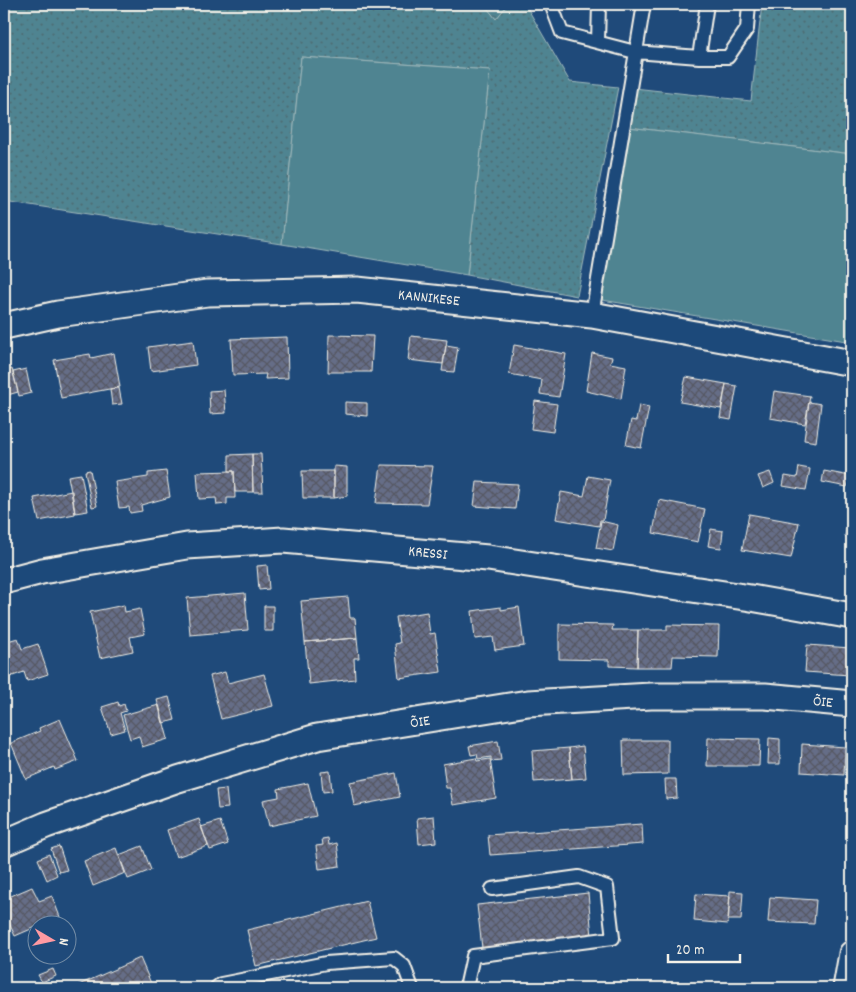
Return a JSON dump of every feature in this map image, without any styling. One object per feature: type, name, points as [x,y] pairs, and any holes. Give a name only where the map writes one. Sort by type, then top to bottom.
[{"type":"street","name":"KANNIKESE","points":[[4,326],[58,314],[207,293],[291,289],[357,290],[592,315],[852,363]]},
{"type":"street","name":"KRESSI","points":[[4,582],[42,571],[187,546],[282,540],[488,558],[751,598],[852,616]]},
{"type":"street","name":"ÕIE","points":[[4,843],[46,824],[178,779],[326,736],[538,703],[651,696],[765,696],[852,704]]},
{"type":"street","points":[[846,988],[852,954]]},
{"type":"lane","points":[[551,4],[562,33],[634,52],[699,58],[728,57],[747,29],[749,4]]},
{"type":"lane","points":[[598,42],[599,4]]},
{"type":"lane","points":[[592,315],[634,52],[644,4]]},
{"type":"lane","points":[[699,58],[707,4]]},
{"type":"lane","points":[[466,988],[473,956],[613,938],[607,887],[579,877],[492,889]]},
{"type":"lane","points":[[216,988],[221,984],[326,963],[376,958],[394,958],[404,966],[412,988]]},
{"type":"green space","points":[[4,4],[282,4],[288,6],[292,4],[484,4],[496,19],[508,4],[525,4],[570,82],[618,87],[577,296],[467,275],[490,70],[301,57],[282,244],[4,201]]},
{"type":"green space","points":[[484,4],[508,4],[496,19]]},
{"type":"green space","points":[[762,4],[852,4],[852,154],[628,127],[634,88],[751,101]]},
{"type":"green space","points":[[301,57],[490,70],[467,275],[282,244]]},
{"type":"green space","points":[[628,127],[852,154],[852,342],[602,300]]},
{"type":"building","points":[[329,335],[373,336],[371,372],[328,372]]},
{"type":"building","points":[[411,336],[447,340],[443,364],[408,360]]},
{"type":"building","points":[[287,337],[288,378],[265,379],[266,374],[233,375],[231,339]]},
{"type":"building","points":[[193,341],[196,365],[151,371],[148,347]]},
{"type":"building","points":[[446,345],[458,347],[454,372],[442,371]]},
{"type":"building","points":[[514,345],[566,354],[559,397],[540,394],[542,380],[509,374]]},
{"type":"building","points":[[114,353],[120,387],[61,398],[54,360],[90,354],[91,358]]},
{"type":"building","points":[[592,353],[612,357],[610,363],[626,366],[621,399],[586,391]]},
{"type":"building","points":[[12,369],[18,392],[4,396],[4,371]]},
{"type":"building","points":[[26,369],[31,393],[19,396],[13,372]]},
{"type":"building","points":[[686,377],[726,384],[721,409],[680,402]]},
{"type":"building","points":[[726,384],[737,386],[731,420],[720,418]]},
{"type":"building","points":[[119,388],[122,404],[112,405],[110,389]]},
{"type":"building","points":[[224,390],[226,413],[210,414],[209,391]]},
{"type":"building","points":[[774,391],[810,396],[805,424],[770,418]]},
{"type":"building","points":[[535,401],[557,404],[553,432],[531,429]]},
{"type":"building","points":[[345,402],[367,403],[367,416],[345,414]]},
{"type":"building","points":[[809,402],[821,404],[816,442],[804,440]]},
{"type":"building","points":[[639,405],[649,407],[641,448],[626,445],[631,420],[636,421]]},
{"type":"building","points":[[252,454],[253,492],[235,492],[234,471],[229,471],[229,455]]},
{"type":"building","points":[[252,454],[261,454],[263,492],[253,492]]},
{"type":"building","points":[[381,465],[433,466],[427,504],[376,503]]},
{"type":"building","points":[[334,466],[347,467],[347,496],[334,498]]},
{"type":"building","points":[[799,467],[810,469],[806,490],[783,486],[785,476],[797,478]]},
{"type":"building","points":[[90,470],[97,506],[92,507],[85,471]]},
{"type":"building","points":[[166,471],[170,497],[141,505],[142,511],[130,513],[129,507],[119,508],[115,482],[148,477],[148,473]]},
{"type":"building","points":[[234,471],[235,498],[227,498],[227,504],[217,505],[216,498],[199,499],[197,472]]},
{"type":"building","points":[[302,471],[334,471],[334,498],[303,498]]},
{"type":"building","points":[[824,471],[850,476],[847,487],[822,482]]},
{"type":"building","points":[[770,472],[774,483],[763,488],[758,476]]},
{"type":"building","points":[[81,474],[88,511],[75,513],[68,476]]},
{"type":"building","points":[[588,476],[610,480],[603,520],[600,520],[599,526],[556,519],[561,492],[584,496]]},
{"type":"building","points":[[477,482],[518,484],[515,509],[474,506]]},
{"type":"building","points":[[72,491],[75,514],[39,521],[34,498]]},
{"type":"building","points":[[659,500],[705,509],[698,542],[653,533]]},
{"type":"building","points":[[749,514],[799,523],[791,558],[742,550]]},
{"type":"building","points":[[848,519],[852,520],[852,537],[845,536]]},
{"type":"building","points":[[601,521],[618,525],[613,551],[596,548]]},
{"type":"building","points":[[711,529],[723,531],[721,548],[708,546]]},
{"type":"building","points":[[267,565],[269,589],[259,590],[257,566]]},
{"type":"building","points":[[245,593],[248,630],[190,635],[187,598]]},
{"type":"building","points":[[348,597],[350,618],[355,618],[357,638],[305,642],[301,601]]},
{"type":"building","points":[[124,605],[125,612],[140,609],[145,634],[130,637],[133,651],[100,658],[90,612]]},
{"type":"building","points":[[264,606],[273,606],[273,631],[264,631]]},
{"type":"building","points":[[501,607],[501,610],[519,607],[524,646],[495,650],[493,637],[475,639],[472,611]]},
{"type":"building","points":[[427,612],[430,634],[435,633],[441,672],[399,678],[395,644],[400,643],[396,617]]},
{"type":"building","points":[[559,624],[613,625],[612,630],[638,630],[637,667],[609,666],[609,660],[559,659]]},
{"type":"building","points":[[667,625],[719,626],[718,657],[673,656],[672,667],[637,667],[638,630],[667,630]]},
{"type":"building","points":[[18,638],[22,649],[38,644],[48,674],[27,681],[24,672],[4,679],[4,642]]},
{"type":"building","points":[[357,638],[359,658],[354,658],[355,679],[309,684],[305,642]]},
{"type":"building","points":[[807,645],[851,648],[850,675],[805,672]]},
{"type":"building","points":[[225,672],[228,683],[264,674],[273,706],[221,719],[210,676]]},
{"type":"building","points":[[169,697],[175,720],[163,723],[157,700]]},
{"type":"building","points":[[118,702],[119,706],[124,704],[126,711],[120,713],[125,730],[111,734],[102,707]]},
{"type":"building","points":[[159,705],[168,739],[142,747],[139,736],[130,739],[123,715]]},
{"type":"building","points":[[60,719],[78,761],[55,770],[54,767],[26,779],[11,743],[40,731],[39,728]]},
{"type":"building","points":[[708,738],[760,739],[759,766],[707,766]]},
{"type":"building","points":[[769,738],[780,739],[780,764],[768,764]]},
{"type":"building","points":[[623,740],[668,740],[668,774],[624,775]]},
{"type":"building","points":[[498,741],[501,760],[491,761],[491,757],[478,759],[477,754],[471,755],[469,746]]},
{"type":"building","points":[[802,744],[845,747],[844,775],[801,772]]},
{"type":"building","points":[[583,746],[586,778],[572,779],[569,748]]},
{"type":"building","points":[[569,748],[572,779],[534,782],[532,751]]},
{"type":"building","points":[[476,758],[477,761],[490,759],[496,798],[453,805],[450,788],[446,788],[443,764]]},
{"type":"building","points":[[330,771],[332,791],[323,792],[321,772]]},
{"type":"building","points":[[396,773],[400,797],[354,806],[350,782]]},
{"type":"building","points":[[665,779],[676,779],[677,798],[666,799]]},
{"type":"building","points":[[308,783],[316,816],[269,826],[263,800],[279,797],[278,789]]},
{"type":"building","points":[[226,789],[228,808],[218,809],[216,790]]},
{"type":"building","points":[[434,816],[436,842],[419,844],[417,818]]},
{"type":"building","points":[[199,819],[208,846],[176,857],[167,830]]},
{"type":"building","points":[[220,821],[228,844],[210,850],[201,827]]},
{"type":"building","points":[[642,824],[643,844],[490,855],[488,835]]},
{"type":"building","points":[[328,838],[329,845],[337,843],[340,866],[319,869],[316,846],[323,845],[322,839]]},
{"type":"building","points":[[59,846],[67,870],[59,872],[51,849]]},
{"type":"building","points":[[142,846],[151,870],[128,879],[119,855]]},
{"type":"building","points":[[116,848],[125,873],[93,886],[84,861]]},
{"type":"building","points":[[49,854],[57,875],[47,880],[38,859]]},
{"type":"building","points":[[32,887],[39,901],[52,896],[59,914],[28,914],[28,930],[15,936],[4,912],[4,899]]},
{"type":"building","points":[[730,891],[743,892],[741,920],[728,920]]},
{"type":"building","points":[[588,893],[592,937],[482,948],[477,905]]},
{"type":"building","points":[[696,894],[730,896],[728,924],[694,921]]},
{"type":"building","points":[[770,897],[816,900],[814,924],[768,922]]},
{"type":"building","points":[[367,901],[376,937],[256,966],[247,930]]},
{"type":"building","points":[[140,958],[153,988],[72,988]]},
{"type":"building","points":[[53,969],[56,976],[42,982],[38,975]]}]
